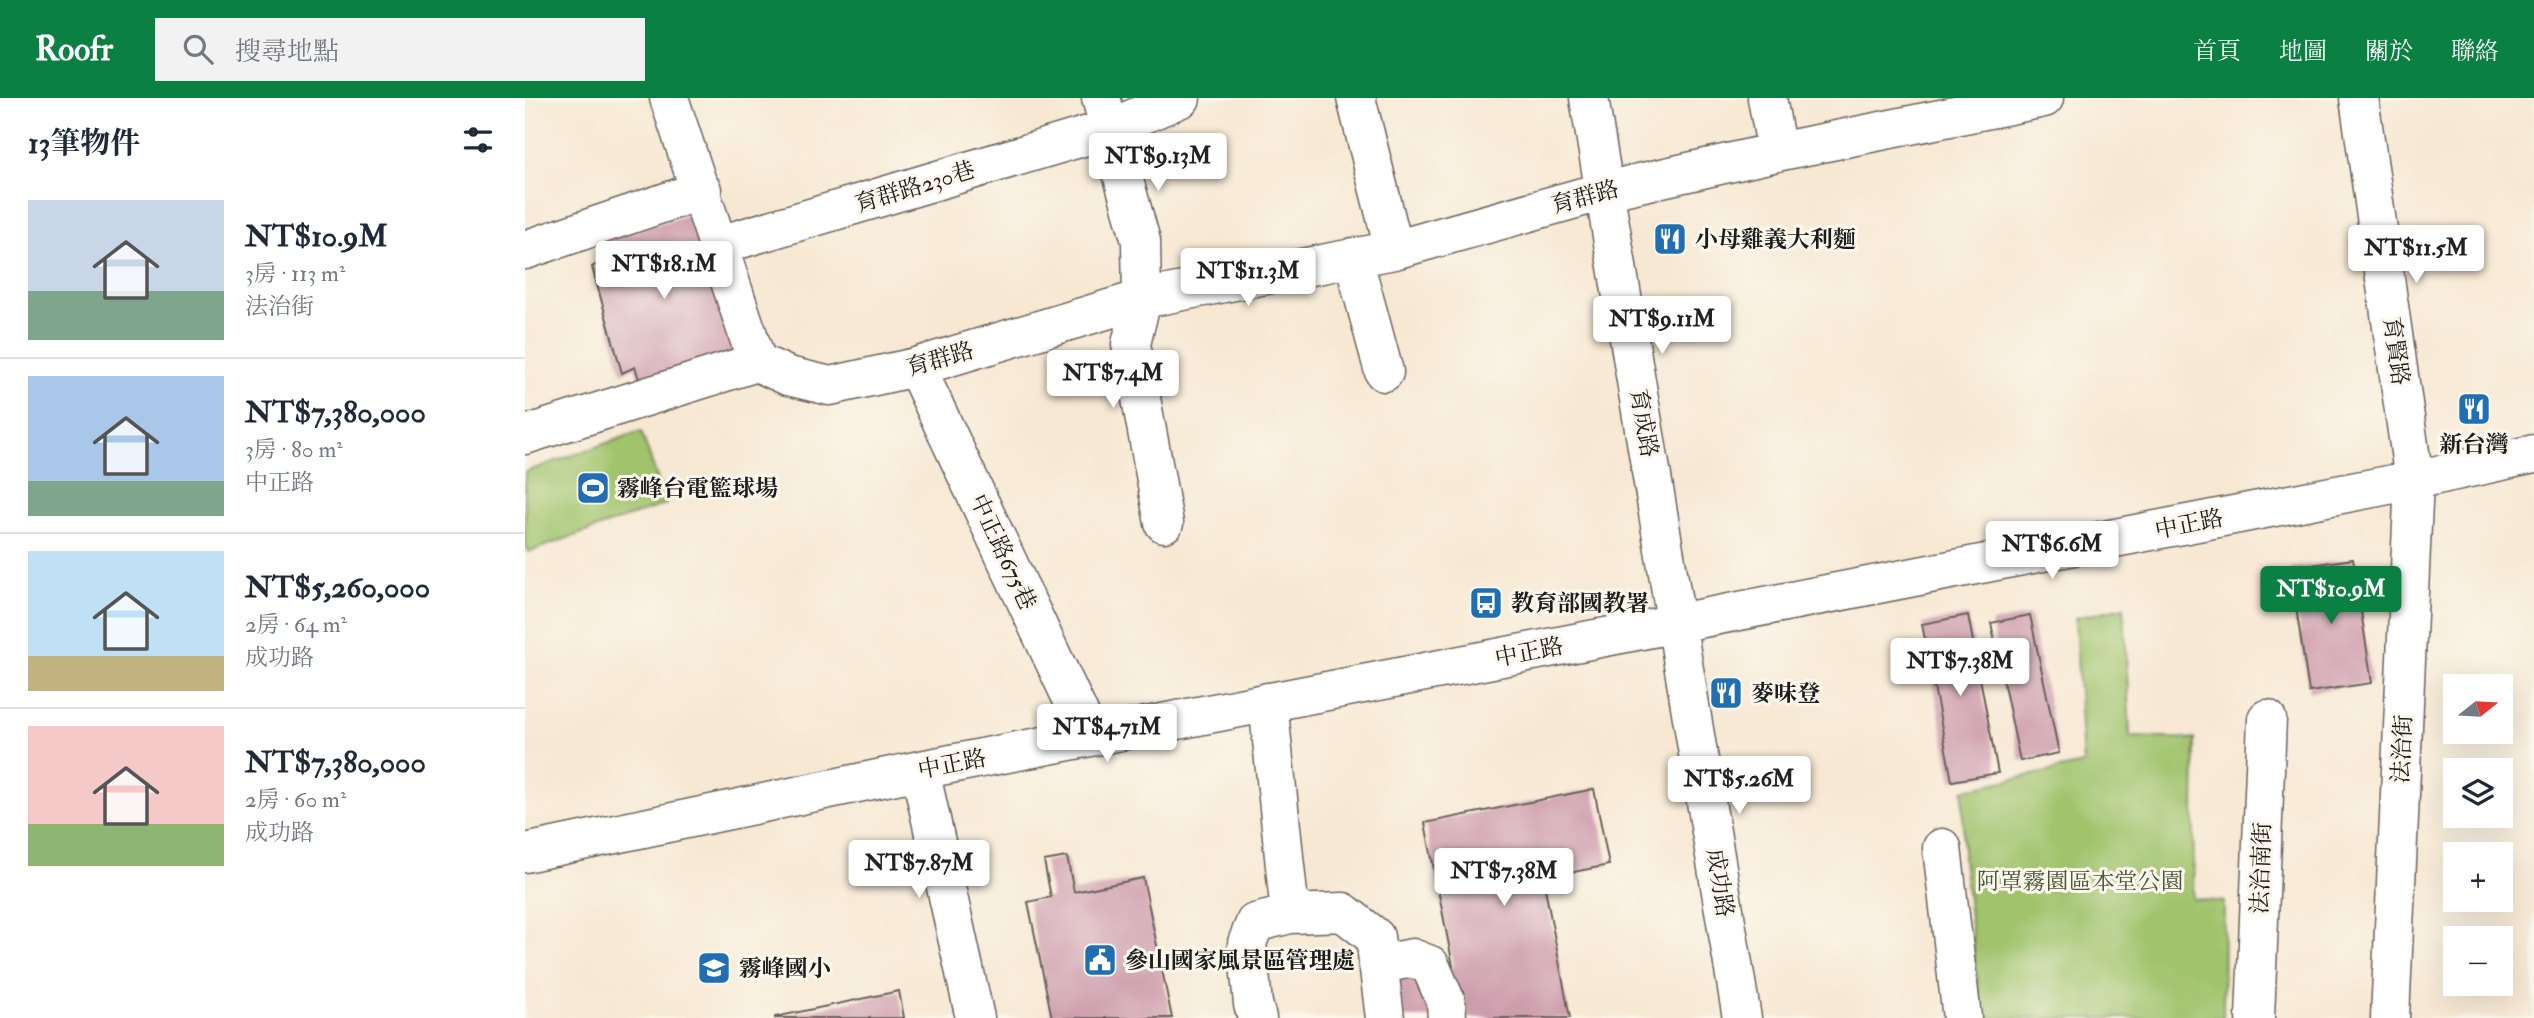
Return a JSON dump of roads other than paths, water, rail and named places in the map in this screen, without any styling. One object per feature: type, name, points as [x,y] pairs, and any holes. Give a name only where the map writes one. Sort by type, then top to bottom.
[{"type":"street","points":[[525,435],[757,362],[702,190],[669,98]]},
{"type":"street","name":"育群路230巷","points":[[720,245],[1105,114],[1181,98]]},
{"type":"street","points":[[1356,98],[1394,250]]},
{"type":"street","name":"育成路","points":[[1589,98],[1678,623]]},
{"type":"street","points":[[1767,98],[1777,152]]},
{"type":"street","name":"育群路","points":[[757,362],[788,376],[829,386],[916,367],[1142,299],[1394,250],[1604,191],[1777,152],[2044,98]]},
{"type":"street","name":"育賢路","points":[[2359,98],[2414,480]]},
{"type":"street","points":[[1105,114],[1141,240],[1142,299],[1131,344],[1164,523]]},
{"type":"street","points":[[525,250],[702,190]]},
{"type":"street","points":[[1353,257],[1384,372]]},
{"type":"street","name":"中正路675巷","points":[[916,367],[1090,737]]},
{"type":"street","name":"中正路","points":[[525,853],[920,770],[2414,480],[2534,454]]},
{"type":"street","name":"法治街","points":[[2390,1018],[2414,480]]},
{"type":"street","name":"成功路","points":[[1678,623],[1742,1018]]},
{"type":"street","points":[[1268,702],[1290,914]]},
{"type":"street","name":"法治南街","points":[[2255,1018],[2267,719]]},
{"type":"street","points":[[920,770],[975,1018]]},
{"type":"street","points":[[1942,848],[1962,1018]]},
{"type":"street","points":[[1258,1018],[1247,943],[1255,923],[1290,914],[1343,912],[1375,937],[1385,1018]]},
{"type":"street","points":[[1378,965],[1412,958],[1430,965],[1446,1002],[1447,1018]]},
{"type":"place","name":"小母雞義大利麵","points":[[1670,239]]},
{"type":"place","name":"新台灣","points":[[2474,409]]},
{"type":"place","name":"霧峰台電籃球場","points":[[593,488]]},
{"type":"place","name":"教育部國教署","points":[[1486,603]]},
{"type":"place","name":"麥味登","points":[[1726,693]]},
{"type":"place","name":"參山國家風景區管理處","points":[[1100,960]]},
{"type":"place","name":"霧峰國小","points":[[714,968]]},
{"type":"park label","name":"阿罩霧園區本堂公園","points":[[2080,881]]}]
